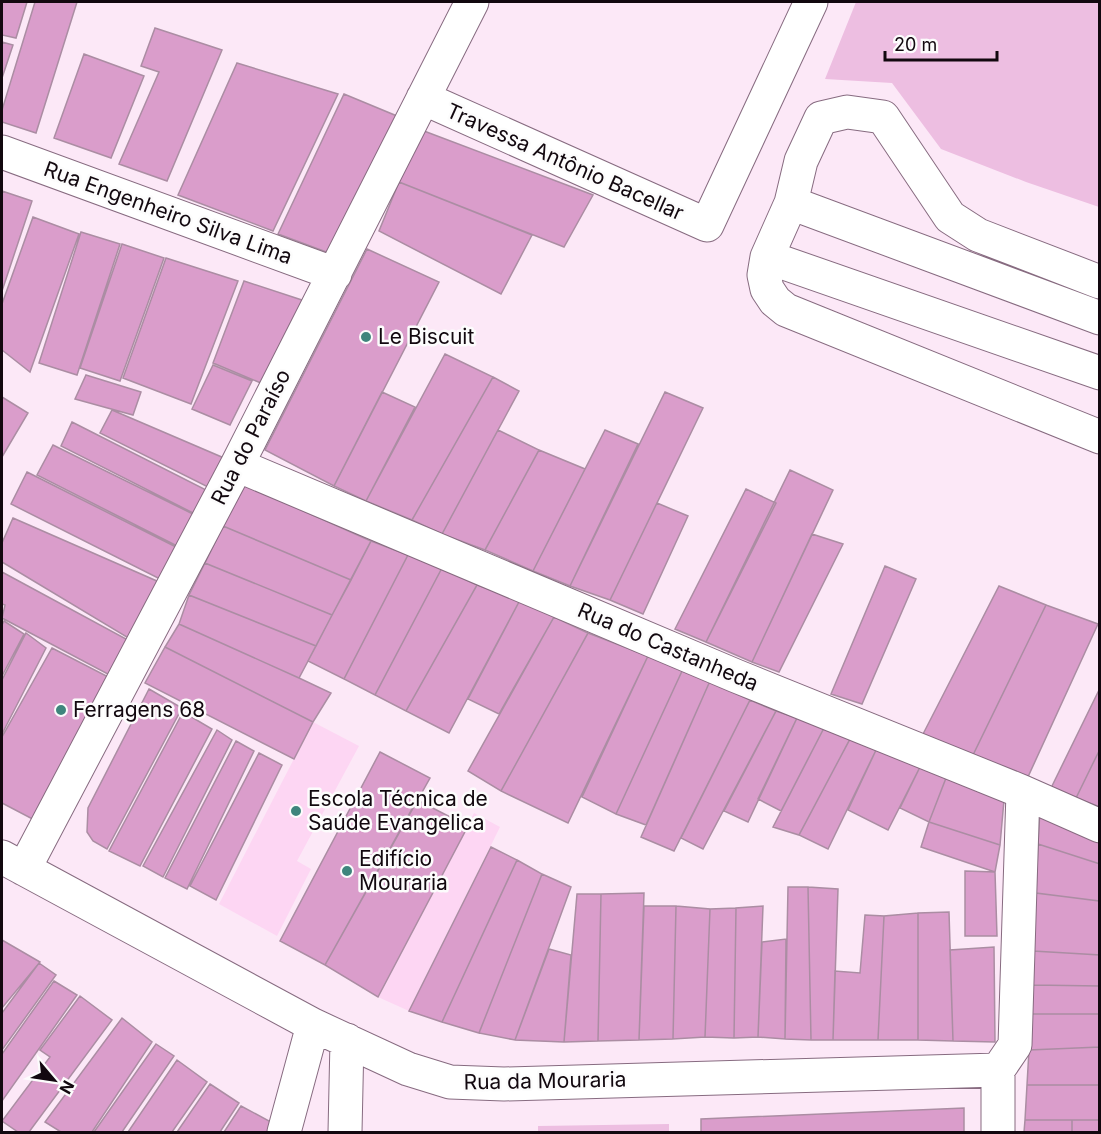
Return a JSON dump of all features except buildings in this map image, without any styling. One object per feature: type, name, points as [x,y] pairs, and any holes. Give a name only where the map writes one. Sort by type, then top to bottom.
[{"type":"street","name":"Rua do Paraíso","points":[[13,863],[237,465],[472,2]]},
{"type":"street","name":"Travessa Antônio Bacellar","points":[[423,98],[707,225],[811,2]]},
{"type":"street","points":[[1100,282],[978,235],[950,217],[883,117],[847,112],[820,118],[801,161],[790,203],[767,257],[764,275],[767,289],[775,301],[786,310],[1100,437]]},
{"type":"street","name":"Rua Engenheiro Silva Lima","points":[[2,152],[335,274]]},
{"type":"street","points":[[790,203],[1100,318]]},
{"type":"street","points":[[767,257],[1100,373]]},
{"type":"street","name":"Rua do Castanheda","points":[[237,465],[736,676],[1023,792],[1100,826]]},
{"type":"street","points":[[998,1132],[998,1070],[1016,1045],[1023,792]]},
{"type":"street","name":"Rua da Mouraria","points":[[13,863],[313,1024],[408,1069],[450,1082],[504,1084],[998,1070]]},
{"type":"street","points":[[284,1132],[313,1024]]},
{"type":"street","points":[[345,1132],[346,1040]]},
{"type":"shaded area","points":[[856,2],[1099,3],[1099,207],[941,149],[892,83],[825,79]]},
{"type":"shaded area","name":"Escola Técnica de Saúde Evangelica","points":[[313,722],[359,746],[297,861],[311,869],[277,936],[219,904]]},
{"type":"shaded area","points":[[474,813],[500,827],[409,1011],[378,997]]},
{"type":"shaded area","points":[[669,1124],[669,1132],[538,1132],[538,1126]]},
{"type":"place","name":"Le Biscuit","points":[[366,337]]},
{"type":"place","name":"Ferragens 68","points":[[61,710]]},
{"type":"place","name":"Escola Técnica de Saúde Evangelica","points":[[296,811]]},
{"type":"place","name":"Edifício Mouraria","points":[[347,871]]}]
